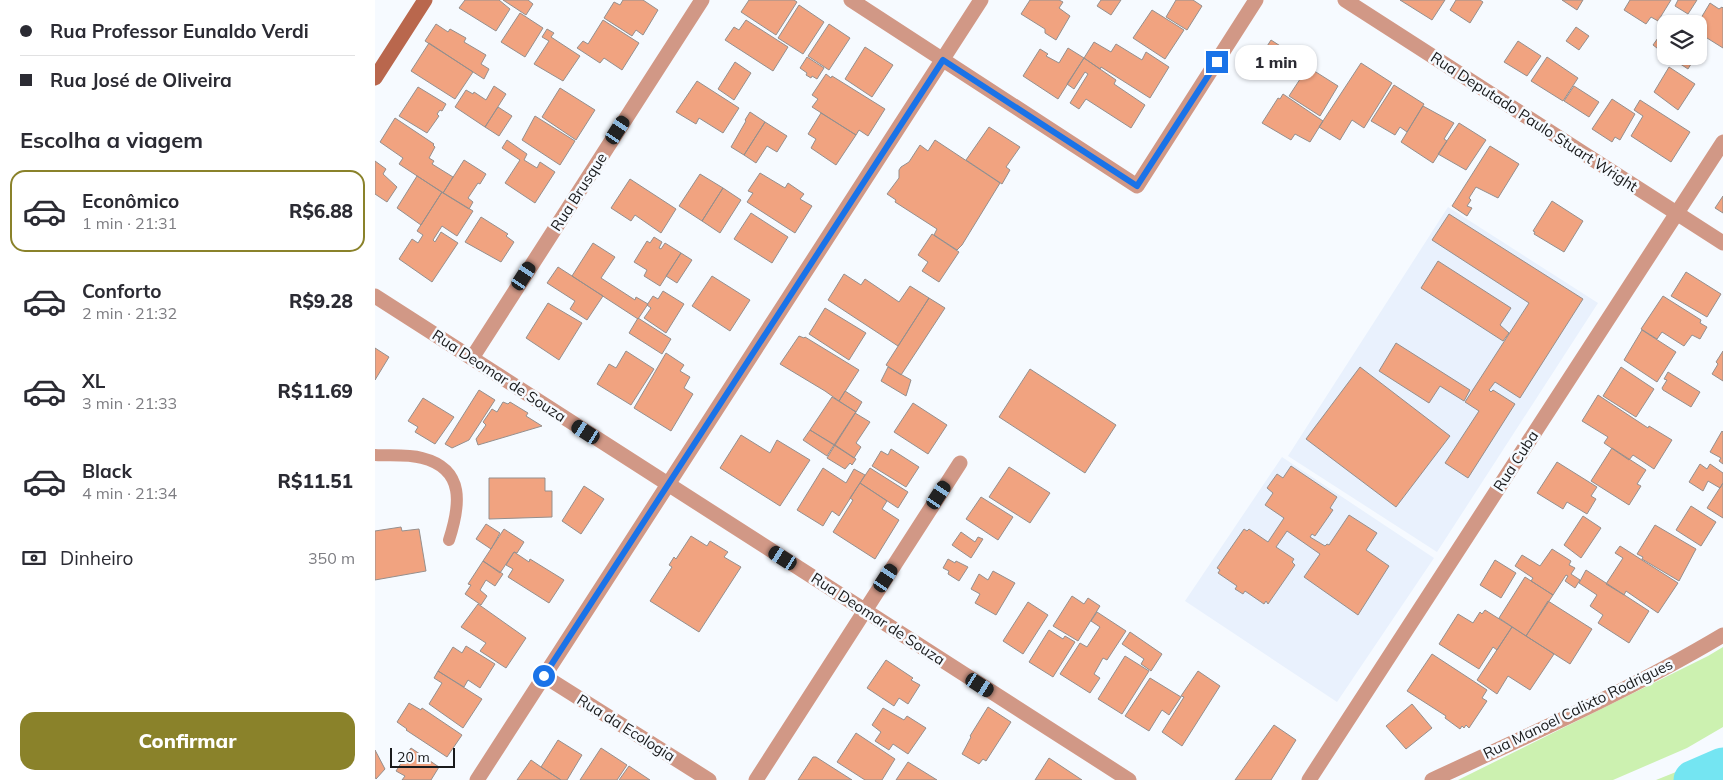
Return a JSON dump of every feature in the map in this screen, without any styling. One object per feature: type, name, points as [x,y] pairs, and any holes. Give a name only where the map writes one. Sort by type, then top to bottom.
[{"type":"street","points":[[375,78],[425,0]]},
{"type":"street","name":"Rua Brusque","points":[[472,358],[702,0]]},
{"type":"street","points":[[851,0],[1137,186],[1256,0]]},
{"type":"street","points":[[477,780],[981,0]]},
{"type":"street","name":"Rua Deputado Paulo Stuart Wright","points":[[1345,0],[1723,244]]},
{"type":"street","name":"Rua Cuba","points":[[1309,780],[1723,142]]},
{"type":"street","name":"Rua Deomar de Souza","points":[[375,296],[1129,780]]},
{"type":"street","points":[[756,780],[960,463]]},
{"type":"street","name":"Rua Manoel Calixto Rodrigues","points":[[1432,780],[1630,686],[1688,656],[1723,635]]},
{"type":"street","name":"Rua da Ecologia","points":[[544,676],[709,780]]},
{"type":"lane","points":[[375,456],[421,458],[443,468],[453,478],[458,499],[456,518],[449,540]]},
{"type":"shaded area","points":[[1448,207],[1598,303],[1437,552],[1288,456]]},
{"type":"shaded area","points":[[1282,457],[1434,558],[1337,702],[1185,601]]},
{"type":"green space","points":[[1723,647],[1723,727],[1687,748],[1613,780],[1458,780],[1708,656]]},
{"type":"green space","points":[[1723,751],[1723,780],[1656,780],[1706,760]]},
{"type":"building","points":[[465,0],[499,0],[510,9],[496,31],[459,8]]},
{"type":"building","points":[[503,0],[528,0],[533,4],[526,15]]},
{"type":"building","points":[[623,0],[643,0],[658,10],[643,35],[636,30],[632,36],[604,18],[614,2],[620,5]]},
{"type":"building","points":[[749,0],[794,0],[797,2],[776,35],[741,12]]},
{"type":"building","points":[[1030,0],[1059,0],[1063,2],[1059,8],[1070,16],[1056,40],[1045,33],[1045,29],[1021,14]]},
{"type":"building","points":[[1101,0],[1121,0],[1111,15],[1097,6]]},
{"type":"building","points":[[1176,0],[1193,0],[1202,6],[1187,30],[1166,17]]},
{"type":"building","points":[[1400,0],[1445,0],[1432,20]]},
{"type":"building","points":[[1456,0],[1480,0],[1483,2],[1470,23],[1450,10]]},
{"type":"building","points":[[1562,0],[1583,0],[1577,10]]},
{"type":"building","points":[[1630,0],[1671,0],[1662,15],[1657,15],[1657,20],[1651,17],[1646,24],[1624,10]]},
{"type":"building","points":[[1678,0],[1697,0],[1688,14],[1675,6]]},
{"type":"building","points":[[1710,3],[1719,9],[1723,8],[1723,48],[1707,38],[1707,15],[1703,15]]},
{"type":"building","points":[[799,5],[824,22],[803,54],[778,38]]},
{"type":"building","points":[[1152,10],[1184,30],[1165,59],[1133,38]]},
{"type":"building","points":[[520,13],[543,28],[525,57],[501,42]]},
{"type":"building","points":[[603,20],[639,43],[622,70],[604,58],[600,63],[577,48],[583,41],[588,44]]},
{"type":"building","points":[[746,20],[788,47],[773,71],[725,40],[734,27],[739,30]]},
{"type":"building","points":[[436,24],[448,32],[450,29],[466,38],[464,42],[486,55],[481,64],[489,69],[484,79],[425,41]]},
{"type":"building","points":[[829,24],[850,38],[829,70],[808,56]]},
{"type":"building","points":[[1576,27],[1589,36],[1579,50],[1566,41]]},
{"type":"building","points":[[547,29],[554,33],[551,37],[580,56],[563,81],[534,64],[549,41],[542,37]]},
{"type":"building","points":[[1657,39],[1657,48],[1653,45]]},
{"type":"building","points":[[1271,40],[1285,49],[1269,74],[1255,65]]},
{"type":"building","points":[[1518,41],[1541,56],[1527,76],[1504,62]]},
{"type":"building","points":[[1094,42],[1111,52],[1116,44],[1142,60],[1146,52],[1169,67],[1150,98],[1084,58]]},
{"type":"building","points":[[429,43],[473,72],[455,99],[411,71]]},
{"type":"building","points":[[865,47],[893,65],[872,97],[845,79]]},
{"type":"building","points":[[1068,48],[1084,58],[1058,99],[1023,76],[1040,49],[1048,54],[1046,56],[1059,63]]},
{"type":"building","points":[[807,57],[824,68],[817,79],[806,75],[807,73],[800,68]]},
{"type":"building","points":[[1547,57],[1578,78],[1563,101],[1531,81]]},
{"type":"building","points":[[1084,58],[1116,80],[1114,84],[1145,105],[1131,128],[1086,99],[1079,109],[1070,103],[1088,74],[1085,72],[1074,89],[1067,84]]},
{"type":"building","points":[[735,62],[751,73],[734,100],[718,89]]},
{"type":"building","points":[[1361,63],[1392,83],[1364,128],[1352,120],[1340,140],[1319,127]]},
{"type":"building","points":[[1682,65],[1690,65],[1688,69]]},
{"type":"building","points":[[1308,67],[1338,86],[1320,116],[1289,96]]},
{"type":"building","points":[[1669,67],[1695,84],[1678,110],[1654,92]]},
{"type":"building","points":[[826,74],[885,109],[868,136],[859,130],[856,135],[812,107],[818,99],[812,95]]},
{"type":"building","points":[[697,81],[739,108],[723,133],[699,118],[696,124],[676,112]]},
{"type":"building","points":[[1394,85],[1424,104],[1407,132],[1400,127],[1395,135],[1371,121]]},
{"type":"building","points":[[494,86],[506,94],[485,127],[455,107],[466,90],[473,94],[474,92],[486,100]]},
{"type":"building","points":[[1574,86],[1599,102],[1589,117],[1564,101]]},
{"type":"building","points":[[418,87],[446,104],[442,111],[440,110],[437,114],[439,116],[427,133],[399,116]]},
{"type":"building","points":[[560,88],[595,110],[576,140],[542,117]]},
{"type":"building","points":[[1283,94],[1323,121],[1310,142],[1295,134],[1291,140],[1262,123],[1278,98],[1280,99]]},
{"type":"building","points":[[1612,99],[1635,114],[1620,140],[1615,137],[1612,142],[1592,129]]},
{"type":"building","points":[[1640,100],[1690,132],[1671,162],[1631,136],[1643,116],[1634,110]]},
{"type":"building","points":[[1423,106],[1454,123],[1444,139],[1447,141],[1433,163],[1401,142]]},
{"type":"building","points":[[498,107],[512,116],[499,136],[485,127]]},
{"type":"building","points":[[750,112],[765,122],[744,155],[731,147]]},
{"type":"building","points":[[821,113],[856,135],[836,165],[811,148],[816,139],[808,134]]},
{"type":"building","points":[[535,116],[575,141],[560,165],[522,140]]},
{"type":"building","points":[[395,118],[434,144],[435,147],[429,158],[434,161],[432,164],[453,177],[443,193],[399,164],[403,158],[380,142]]},
{"type":"building","points":[[765,122],[787,136],[777,152],[767,146],[756,163],[744,155]]},
{"type":"building","points":[[1459,123],[1486,140],[1466,170],[1438,154]]},
{"type":"building","points":[[989,127],[1020,147],[1006,167],[1010,170],[1002,184],[966,160]]},
{"type":"building","points":[[507,140],[527,154],[524,160],[537,168],[540,162],[555,172],[535,203],[505,183],[520,160],[502,148]]},
{"type":"building","points":[[935,140],[1000,183],[962,245],[957,250],[934,235],[937,229],[895,202],[896,200],[887,194],[899,178],[901,167],[909,162],[920,145],[928,151]]},
{"type":"building","points":[[1490,146],[1519,164],[1498,198],[1476,187],[1469,198],[1471,200],[1467,206],[1472,208],[1467,216],[1452,206]]},
{"type":"building","points":[[464,160],[486,174],[468,198],[473,202],[469,209],[443,193]]},
{"type":"building","points":[[375,161],[386,169],[383,174],[397,187],[387,202],[375,194]]},
{"type":"building","points":[[760,173],[785,188],[788,183],[804,194],[800,199],[812,206],[795,233],[747,202],[753,193],[748,191]]},
{"type":"building","points":[[700,174],[723,188],[702,221],[679,206]]},
{"type":"building","points":[[417,176],[442,192],[421,225],[397,208]]},
{"type":"building","points":[[630,179],[676,209],[661,233],[635,215],[631,221],[611,208]]},
{"type":"building","points":[[723,188],[741,200],[720,233],[702,221]]},
{"type":"building","points":[[442,192],[473,211],[457,236],[442,226],[433,240],[435,242],[441,232],[458,243],[432,282],[399,259],[412,239],[418,243],[423,235],[417,231]]},
{"type":"building","points":[[1723,196],[1723,213],[1715,208]]},
{"type":"building","points":[[1552,201],[1583,221],[1564,252],[1534,234],[1535,232],[1533,231]]},
{"type":"building","points":[[751,213],[788,237],[772,263],[734,239]]},
{"type":"building","points":[[1449,214],[1583,299],[1520,398],[1495,382],[1489,390],[1491,392],[1493,390],[1515,404],[1468,478],[1445,463],[1479,411],[1465,402],[1529,303],[1432,240]]},
{"type":"building","points":[[481,217],[508,234],[506,236],[514,242],[501,262],[465,242]]},
{"type":"building","points":[[932,234],[959,252],[939,282],[922,271],[928,262],[918,255]]},
{"type":"building","points":[[654,237],[662,242],[659,248],[661,249],[665,243],[681,253],[660,286],[644,276],[647,270],[634,262],[647,241],[650,243]]},
{"type":"building","points":[[593,243],[615,257],[601,278],[635,300],[636,297],[648,304],[638,319],[572,276]]},
{"type":"building","points":[[681,253],[692,260],[677,283],[666,276]]},
{"type":"building","points":[[1438,261],[1511,308],[1500,325],[1509,333],[1503,341],[1421,288]]},
{"type":"building","points":[[558,267],[603,296],[587,320],[570,309],[575,301],[547,283]]},
{"type":"building","points":[[1686,272],[1721,294],[1707,317],[1671,296]]},
{"type":"building","points":[[844,274],[861,285],[865,279],[899,302],[910,286],[929,298],[898,346],[828,300]]},
{"type":"building","points":[[712,276],[750,300],[730,331],[692,306]]},
{"type":"building","points":[[663,291],[684,304],[666,333],[644,318],[651,308],[647,305],[653,296],[658,299]]},
{"type":"building","points":[[1663,296],[1701,320],[1700,323],[1707,327],[1700,339],[1692,335],[1684,346],[1662,332],[1657,339],[1641,329]]},
{"type":"building","points":[[929,298],[945,308],[901,375],[886,365]]},
{"type":"building","points":[[548,303],[582,323],[559,360],[526,338]]},
{"type":"building","points":[[825,308],[866,333],[849,360],[809,334]]},
{"type":"building","points":[[638,318],[671,339],[662,354],[629,333]]},
{"type":"building","points":[[1642,330],[1676,352],[1657,382],[1624,360]]},
{"type":"building","points":[[799,336],[805,337],[859,370],[839,401],[780,364]]},
{"type":"building","points":[[1396,343],[1470,390],[1464,401],[1440,386],[1429,403],[1379,371]]},
{"type":"building","points":[[375,348],[389,357],[375,380]]},
{"type":"building","points":[[626,351],[654,369],[631,405],[597,384],[609,364],[616,368]]},
{"type":"building","points":[[1723,351],[1723,381],[1712,374],[1718,364],[1716,362]]},
{"type":"building","points":[[666,353],[684,365],[680,371],[690,377],[684,388],[693,394],[671,431],[634,408]]},
{"type":"building","points":[[888,367],[911,380],[906,396],[881,381]]},
{"type":"building","points":[[1360,367],[1450,436],[1396,507],[1306,439]]},
{"type":"building","points":[[1621,367],[1654,389],[1636,417],[1603,396]]},
{"type":"building","points":[[1030,369],[1116,425],[1085,473],[999,417]]},
{"type":"building","points":[[1668,372],[1700,392],[1691,407],[1663,390],[1662,388],[1667,380],[1664,379]]},
{"type":"building","points":[[479,390],[495,400],[469,440],[452,448],[445,444]]},
{"type":"building","points":[[845,391],[862,402],[856,412],[839,401]]},
{"type":"building","points":[[1598,395],[1648,428],[1649,426],[1672,440],[1654,469],[1633,455],[1629,460],[1604,443],[1608,437],[1582,421]]},
{"type":"building","points":[[832,397],[856,412],[835,445],[810,430]]},
{"type":"building","points":[[423,398],[454,417],[435,444],[415,432],[418,427],[408,421]]},
{"type":"building","points":[[503,402],[508,404],[510,402],[528,413],[526,416],[542,426],[478,445],[476,439],[486,425],[483,422],[492,409],[497,412]]},
{"type":"building","points":[[913,403],[947,425],[928,454],[894,432]]},
{"type":"building","points":[[855,413],[870,422],[856,443],[861,447],[854,458],[834,445]]},
{"type":"building","points":[[810,430],[834,445],[827,456],[803,440]]},
{"type":"building","points":[[1722,431],[1723,464],[1719,461],[1721,458],[1710,452]]},
{"type":"building","points":[[741,435],[770,453],[777,440],[810,460],[780,506],[720,468]]},
{"type":"building","points":[[835,445],[856,459],[852,465],[850,463],[845,469],[827,458]]},
{"type":"building","points":[[1612,448],[1646,470],[1637,484],[1641,486],[1629,505],[1591,481]]},
{"type":"building","points":[[891,449],[919,467],[906,487],[872,466],[881,451],[888,455]]},
{"type":"building","points":[[1557,462],[1597,487],[1591,496],[1596,499],[1587,514],[1567,502],[1563,509],[1537,493]]},
{"type":"building","points":[[1700,464],[1707,469],[1710,464],[1723,473],[1723,483],[1720,488],[1708,481],[1703,491],[1689,482]]},
{"type":"building","points":[[1291,466],[1337,497],[1330,508],[1333,510],[1315,536],[1312,534],[1310,537],[1325,546],[1329,545],[1349,515],[1377,533],[1366,550],[1389,566],[1358,615],[1304,577],[1320,554],[1287,531],[1276,547],[1294,559],[1292,562],[1295,565],[1268,604],[1266,601],[1264,604],[1245,591],[1243,594],[1235,589],[1237,586],[1218,573],[1220,570],[1217,568],[1244,529],[1247,531],[1249,529],[1268,542],[1284,518],[1265,505],[1273,493],[1267,488],[1277,474],[1283,478]]},
{"type":"building","points":[[1009,467],[1050,493],[1030,523],[989,497]]},
{"type":"building","points":[[823,468],[846,483],[854,469],[865,475],[839,516],[832,511],[823,526],[797,510]]},
{"type":"building","points":[[870,468],[908,492],[898,508],[860,483]]},
{"type":"building","points":[[489,478],[545,478],[545,491],[552,491],[552,517],[489,519]]},
{"type":"building","points":[[860,483],[887,501],[882,509],[899,520],[875,559],[833,532],[853,500],[850,498]]},
{"type":"building","points":[[1723,483],[1723,518],[1707,508]]},
{"type":"building","points":[[584,486],[604,499],[581,534],[562,521]]},
{"type":"building","points":[[981,497],[1013,517],[998,540],[966,519]]},
{"type":"building","points":[[1691,506],[1716,522],[1701,546],[1676,530]]},
{"type":"building","points":[[1583,516],[1601,528],[1581,558],[1564,545]]},
{"type":"building","points":[[486,524],[500,533],[491,549],[476,539]]},
{"type":"building","points":[[1655,525],[1696,549],[1679,581],[1642,559],[1643,557],[1637,554]]},
{"type":"building","points":[[401,527],[402,531],[419,529],[426,571],[375,580],[375,531]]},
{"type":"building","points":[[504,529],[524,542],[517,553],[514,552],[500,573],[483,561]]},
{"type":"building","points":[[961,532],[975,542],[978,537],[983,539],[971,558],[952,545]]},
{"type":"building","points":[[691,536],[707,546],[710,541],[728,552],[724,557],[741,567],[699,632],[650,601],[672,567],[669,565],[674,557],[676,559]]},
{"type":"building","points":[[1620,546],[1678,583],[1658,613],[1626,591],[1624,595],[1606,584],[1623,558],[1615,553]]},
{"type":"building","points":[[1552,549],[1571,561],[1569,565],[1575,568],[1571,574],[1580,580],[1575,588],[1565,581],[1568,576],[1566,575],[1553,595],[1531,581],[1533,578],[1515,566],[1522,555],[1540,566]]},
{"type":"building","points":[[514,552],[529,562],[530,559],[564,580],[549,603],[508,577],[513,569],[506,565]]},
{"type":"building","points":[[948,559],[968,567],[959,581],[948,574],[949,571],[943,568]]},
{"type":"building","points":[[1495,560],[1516,573],[1501,598],[1480,585]]},
{"type":"building","points":[[483,561],[503,574],[495,586],[486,580],[480,590],[487,596],[481,605],[465,594],[471,585],[468,584]]},
{"type":"building","points":[[1586,570],[1649,611],[1629,643],[1598,623],[1603,615],[1590,606],[1597,595],[1579,583]]},
{"type":"building","points":[[993,571],[1015,583],[996,615],[975,603],[980,594],[971,589],[979,574],[988,580]]},
{"type":"building","points":[[1525,577],[1553,595],[1526,636],[1499,618]]},
{"type":"building","points":[[1072,596],[1084,604],[1088,598],[1100,606],[1078,641],[1053,626]]},
{"type":"building","points":[[1548,601],[1592,629],[1570,664],[1526,636]]},
{"type":"building","points":[[1028,602],[1048,615],[1023,654],[1003,641]]},
{"type":"building","points":[[478,604],[526,638],[506,668],[480,651],[486,643],[461,627]]},
{"type":"building","points":[[1485,610],[1512,627],[1497,650],[1493,647],[1479,669],[1439,644],[1458,614],[1473,623],[1480,612],[1482,614]]},
{"type":"building","points":[[1097,612],[1126,631],[1107,660],[1103,658],[1094,674],[1100,678],[1090,693],[1060,674],[1080,643],[1087,647],[1100,627],[1091,621]]},
{"type":"building","points":[[1512,627],[1554,654],[1530,690],[1508,676],[1497,694],[1477,680]]},
{"type":"building","points":[[1049,630],[1063,639],[1065,636],[1075,642],[1053,677],[1029,662]]},
{"type":"building","points":[[1130,632],[1162,654],[1151,671],[1141,664],[1144,659],[1122,644]]},
{"type":"building","points":[[466,646],[495,664],[480,688],[468,680],[464,687],[438,671],[453,647],[462,653]]},
{"type":"building","points":[[1432,654],[1487,690],[1482,698],[1487,701],[1469,728],[1466,725],[1460,729],[1445,718],[1446,716],[1407,691]]},
{"type":"building","points":[[1125,656],[1149,671],[1122,714],[1098,699]]},
{"type":"building","points":[[886,660],[920,685],[908,704],[899,698],[894,706],[867,688]]},
{"type":"building","points":[[438,671],[482,699],[463,728],[429,704],[442,683],[434,678]]},
{"type":"building","points":[[1198,671],[1220,686],[1182,746],[1162,732],[1184,697],[1181,696]]},
{"type":"building","points":[[1150,678],[1181,697],[1169,715],[1162,710],[1149,731],[1125,716]]},
{"type":"building","points":[[409,703],[421,710],[422,708],[462,735],[447,757],[397,722]]},
{"type":"building","points":[[1412,704],[1432,728],[1406,749],[1386,726]]},
{"type":"building","points":[[988,707],[1011,722],[986,761],[983,759],[979,764],[962,754],[970,736]]},
{"type":"building","points":[[883,708],[904,720],[907,716],[926,728],[908,754],[893,744],[889,750],[875,741],[881,732],[872,725]]},
{"type":"building","points":[[1274,725],[1296,740],[1271,780],[1235,780]]},
{"type":"building","points":[[856,733],[895,759],[882,780],[865,780],[837,762]]},
{"type":"building","points":[[558,740],[582,755],[567,780],[561,780],[541,767]]},
{"type":"building","points":[[411,748],[439,767],[431,780],[402,780],[405,776],[396,771]]},
{"type":"building","points":[[601,748],[627,765],[617,780],[580,780]]},
{"type":"building","points":[[375,750],[385,769],[376,779],[375,777]]},
{"type":"building","points":[[813,757],[816,757],[852,780],[798,780]]},
{"type":"building","points":[[1049,758],[1082,780],[1035,780]]},
{"type":"building","points":[[531,760],[541,767],[561,780],[517,780]]},
{"type":"building","points":[[908,762],[937,780],[896,780]]},
{"type":"building","points":[[629,766],[650,780],[619,780]]},
{"type":"waterway","points":[[1693,780],[1723,767]]},
{"type":"route","points":[[544,676],[943,60],[1137,186],[1217,62]]}]
